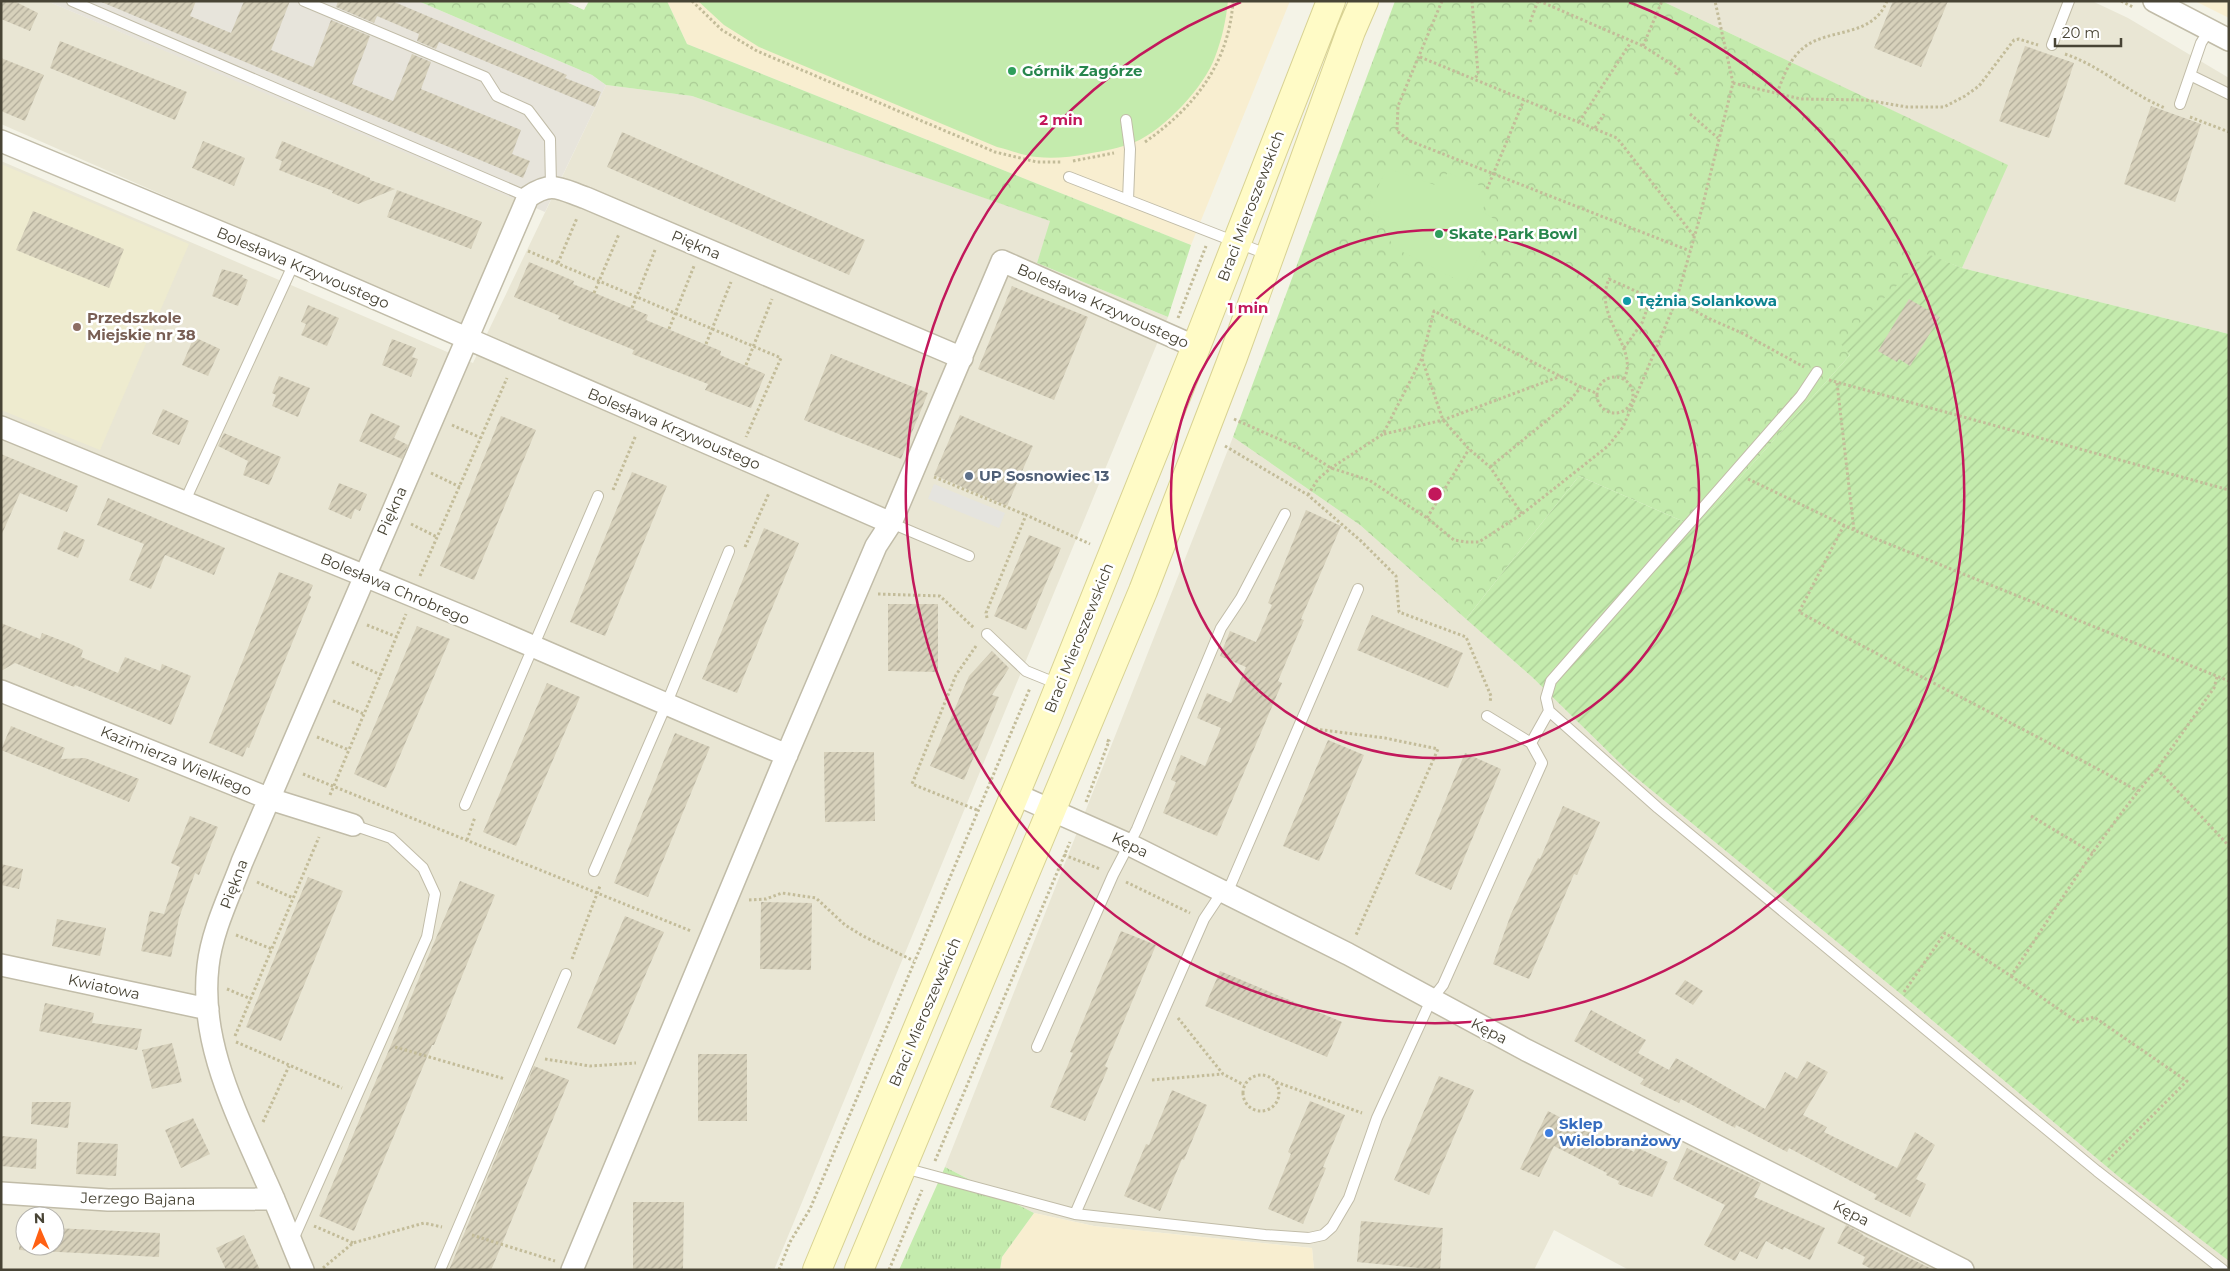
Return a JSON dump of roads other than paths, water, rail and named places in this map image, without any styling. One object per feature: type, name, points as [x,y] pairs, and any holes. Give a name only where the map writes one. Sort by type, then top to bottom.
[{"type":"main road","name":"Braci Mieroszewskich","points":[[817,1270],[1061,685],[1331,1]]},
{"type":"main road","points":[[859,1270],[1143,591],[1270,255],[1351,31],[1364,1]]},
{"type":"street","points":[[2154,1],[2229,40]]},
{"type":"street","name":"Bolesława Krzywoustego","points":[[1,141],[294,263],[467,340],[891,523],[1002,261],[1196,347]]},
{"type":"street","points":[[528,197],[538,190],[551,186]]},
{"type":"street","name":"Piękna","points":[[551,186],[586,198],[663,230],[962,358]]},
{"type":"street","name":"Piękna","points":[[303,1270],[230,1100],[214,1051],[208,1009],[208,966],[219,923],[242,862],[528,197]]},
{"type":"street","name":"Bolesława Chrobrego","points":[[1,427],[533,646],[666,705],[787,755]]},
{"type":"street","points":[[572,1270],[876,546],[891,523]]},
{"type":"street","name":"Kazimierza Wielkiego","points":[[1,691],[270,799],[353,825]]},
{"type":"street","name":"Kępa","points":[[1016,794],[1128,844],[1348,954],[1526,1050],[1963,1270]]},
{"type":"street","name":"Kwiatowa","points":[[1,965],[208,1009]]},
{"type":"street","name":"Jerzego Bajana","points":[[1,1193],[108,1200],[274,1199]]},
{"type":"lane","points":[[72,1],[528,197]]},
{"type":"lane","points":[[304,1],[485,77],[497,96],[528,110],[550,139],[551,186]]},
{"type":"lane","points":[[2051,48],[2069,1]]},
{"type":"lane","points":[[2180,104],[2208,30]]},
{"type":"lane","points":[[2190,75],[2229,94]]},
{"type":"lane","points":[[1126,120],[1130,149],[1128,200]]},
{"type":"lane","points":[[1069,177],[1270,255]]},
{"type":"lane","points":[[184,503],[294,263]]},
{"type":"lane","points":[[1817,372],[1801,396],[1551,681],[1546,698],[1549,711],[1658,808],[2097,1171],[2224,1270]]},
{"type":"lane","points":[[465,805],[598,496]]},
{"type":"lane","points":[[1037,1047],[1128,844],[1137,829],[1221,628],[1241,598],[1285,514]]},
{"type":"lane","points":[[891,523],[970,556]]},
{"type":"lane","points":[[594,871],[666,705],[729,551]]},
{"type":"lane","points":[[1075,1214],[1168,1006],[1204,919],[1222,892],[1232,884],[1358,589]]},
{"type":"lane","points":[[987,634],[1026,671],[1061,685]]},
{"type":"lane","points":[[1531,743],[1549,711]]},
{"type":"lane","points":[[903,1168],[1075,1214],[1309,1238],[1323,1235],[1332,1228],[1349,1198],[1377,1118],[1431,1000],[1443,985],[1542,763],[1531,743],[1488,716]]},
{"type":"lane","points":[[292,1243],[427,937],[435,894],[423,868],[391,838],[353,825]]},
{"type":"lane","points":[[440,1270],[566,974]]},
{"type":"place","name":"Górnik Zagórze","points":[[1012,71]]},
{"type":"place","name":"Skate Park Bowl","points":[[1439,234]]},
{"type":"place","name":"Tężnia Solankowa","points":[[1627,301]]},
{"type":"place","name":"Przedszkole Miejskie nr 38","points":[[77,327]]},
{"type":"place","name":"UP Sosnowiec 13","points":[[969,476]]},
{"type":"place","name":"Sklep Wielobranżowy","points":[[1549,1133]]}]
